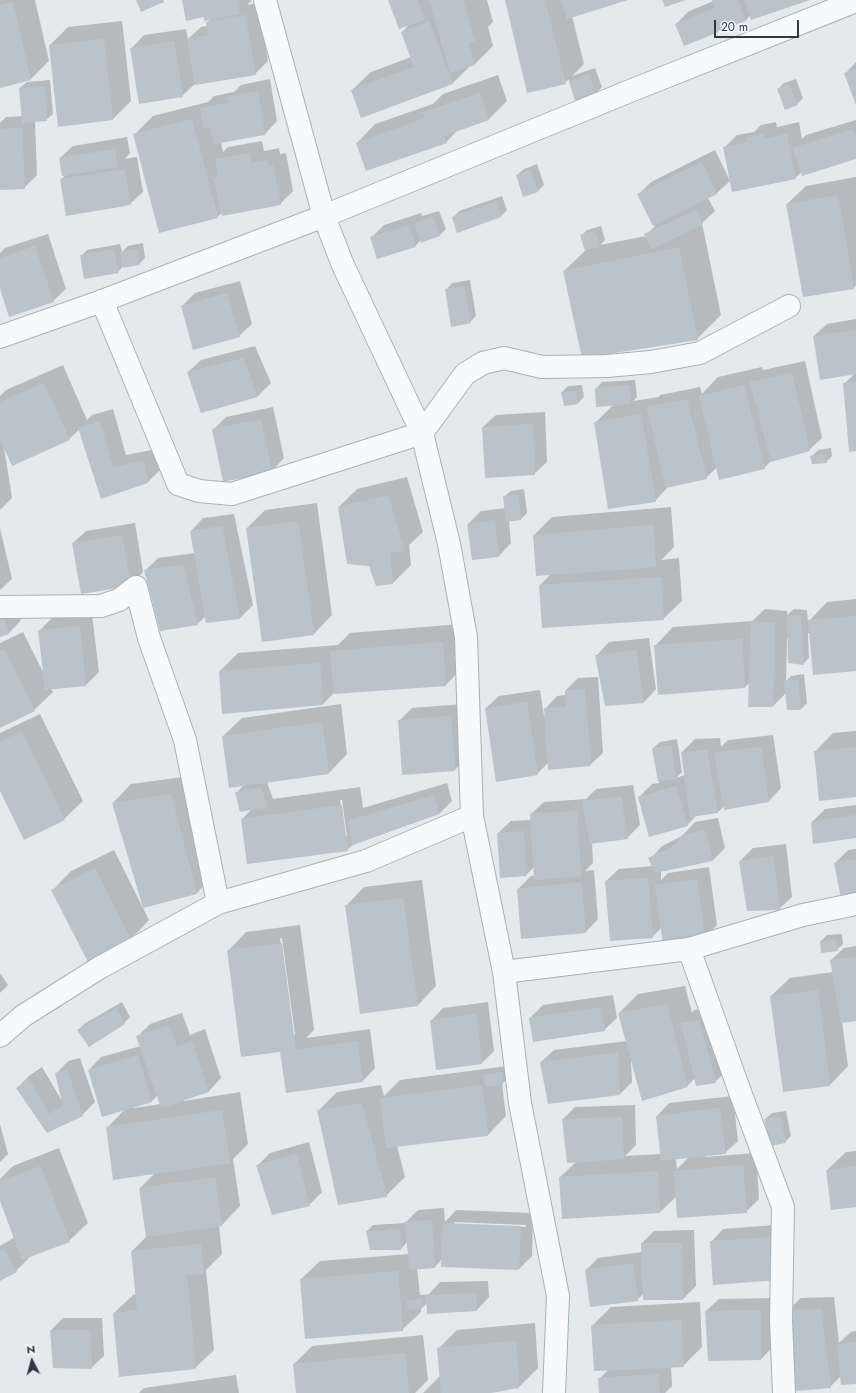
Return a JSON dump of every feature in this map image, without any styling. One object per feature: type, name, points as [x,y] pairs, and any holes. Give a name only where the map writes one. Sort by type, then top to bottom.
[{"type":"street","points":[[265,0],[324,216],[342,263],[422,433],[449,544],[466,637],[472,816],[504,972],[520,1103],[558,1296],[554,1393]]},
{"type":"street","points":[[0,337],[102,301],[324,216],[856,1]]},
{"type":"street","points":[[102,301],[178,484],[199,491],[232,494],[422,433],[465,374],[483,363],[504,358],[542,367],[608,366],[651,362],[700,353],[789,306]]},
{"type":"street","points":[[0,607],[101,606],[119,600],[136,587],[149,638],[185,740],[218,903]]},
{"type":"street","points":[[0,1036],[23,1016],[99,968],[218,903],[366,861],[472,816]]},
{"type":"street","points":[[504,972],[690,949],[803,915],[856,904]]},
{"type":"street","points":[[690,949],[740,1092],[783,1207],[781,1320],[784,1393]]},
{"type":"building","points":[[136,0],[163,0],[164,2],[141,12]]},
{"type":"building","points":[[182,0],[237,0],[240,14],[204,21],[204,17],[186,21]]},
{"type":"building","points":[[388,0],[418,0],[425,20],[399,29]]},
{"type":"building","points":[[429,0],[463,0],[475,41],[469,43],[475,65],[450,73]]},
{"type":"building","points":[[505,0],[545,0],[566,84],[527,93]]},
{"type":"building","points":[[561,0],[628,0],[567,19]]},
{"type":"building","points":[[662,0],[686,0],[665,7]]},
{"type":"building","points":[[712,0],[738,0],[746,21],[684,46],[675,24],[715,8]]},
{"type":"building","points":[[744,0],[810,0],[751,20]]},
{"type":"building","points":[[13,2],[31,80],[0,88],[0,5]]},
{"type":"building","points":[[245,15],[256,75],[195,85],[187,39],[208,35],[206,22]]},
{"type":"building","points":[[429,21],[453,84],[361,118],[351,90],[414,67],[401,32]]},
{"type":"building","points":[[104,39],[113,120],[58,127],[49,45]]},
{"type":"building","points":[[174,41],[183,97],[139,104],[130,48]]},
{"type":"building","points":[[856,69],[856,105],[844,73]]},
{"type":"building","points":[[589,74],[596,94],[575,101],[569,81]]},
{"type":"building","points":[[789,84],[798,105],[785,110],[777,89]]},
{"type":"building","points":[[45,86],[47,121],[22,123],[19,88]]},
{"type":"building","points":[[258,91],[265,135],[214,144],[210,127],[204,128],[200,108],[229,103],[227,97]]},
{"type":"building","points":[[480,93],[489,120],[444,136],[447,143],[366,171],[356,143],[425,118],[423,112]]},
{"type":"building","points":[[192,119],[218,218],[159,233],[133,134]]},
{"type":"building","points":[[22,128],[25,189],[0,190],[0,129]]},
{"type":"building","points":[[852,129],[856,140],[856,159],[802,176],[793,148]]},
{"type":"building","points":[[763,134],[764,139],[787,134],[796,179],[732,192],[723,147],[748,142],[747,137]]},
{"type":"building","points":[[115,149],[118,167],[62,176],[59,158]]},
{"type":"building","points":[[250,153],[251,163],[267,160],[268,166],[273,165],[281,205],[222,216],[214,178],[218,177],[215,159]]},
{"type":"building","points":[[702,162],[717,194],[653,226],[637,194]]},
{"type":"building","points":[[124,169],[131,205],[66,216],[60,179]]},
{"type":"building","points":[[531,170],[538,192],[523,197],[516,175]]},
{"type":"building","points":[[838,195],[854,289],[803,297],[786,204]]},
{"type":"building","points":[[496,201],[501,217],[457,233],[452,217]]},
{"type":"building","points":[[696,210],[703,224],[652,249],[644,234]]},
{"type":"building","points":[[433,216],[440,236],[421,243],[414,223]]},
{"type":"building","points":[[409,225],[416,247],[377,259],[370,237]]},
{"type":"building","points":[[595,231],[600,247],[585,251],[580,235]]},
{"type":"building","points":[[35,246],[54,302],[9,317],[0,289],[0,258]]},
{"type":"building","points":[[679,247],[698,340],[582,358],[563,271]]},
{"type":"building","points":[[114,249],[119,273],[84,279],[80,255]]},
{"type":"building","points":[[137,249],[140,265],[123,268],[120,252]]},
{"type":"building","points":[[464,286],[471,323],[451,327],[445,289]]},
{"type":"building","points":[[227,293],[240,337],[193,350],[181,306]]},
{"type":"building","points":[[856,330],[856,374],[820,380],[813,336]]},
{"type":"building","points":[[243,358],[258,397],[201,413],[187,372]]},
{"type":"building","points":[[792,373],[810,451],[771,462],[750,382]]},
{"type":"building","points":[[856,382],[856,451],[849,452],[843,383]]},
{"type":"building","points":[[44,383],[70,440],[12,466],[0,439],[0,402]]},
{"type":"building","points":[[629,385],[631,404],[596,407],[595,388]]},
{"type":"building","points":[[744,385],[765,469],[719,480],[699,396]]},
{"type":"building","points":[[576,391],[578,404],[564,406],[561,392]]},
{"type":"building","points":[[687,399],[707,479],[666,488],[647,407]]},
{"type":"building","points":[[641,414],[656,502],[608,509],[594,422]]},
{"type":"building","points":[[261,419],[272,472],[223,482],[212,429]]},
{"type":"building","points":[[100,421],[113,467],[144,461],[148,483],[101,499],[78,428]]},
{"type":"building","points":[[533,424],[535,475],[485,478],[482,427]]},
{"type":"building","points":[[825,454],[827,463],[812,464],[810,456]]},
{"type":"building","points":[[388,495],[405,551],[390,553],[393,584],[376,586],[369,566],[347,564],[338,507]]},
{"type":"building","points":[[518,495],[521,520],[506,522],[503,496]]},
{"type":"building","points":[[495,520],[499,557],[472,560],[467,524]]},
{"type":"building","points":[[298,521],[314,635],[262,642],[246,528]]},
{"type":"building","points":[[653,525],[656,567],[536,576],[533,535]]},
{"type":"building","points":[[222,526],[240,619],[206,623],[190,531]]},
{"type":"building","points":[[122,535],[131,586],[81,594],[72,543]]},
{"type":"building","points":[[183,565],[198,625],[160,631],[144,570]]},
{"type":"building","points":[[661,577],[664,620],[542,628],[539,585]]},
{"type":"building","points":[[2,610],[9,634],[0,637],[0,611]]},
{"type":"building","points":[[787,615],[801,615],[804,665],[788,663]]},
{"type":"building","points":[[856,616],[856,671],[813,675],[808,620]]},
{"type":"building","points":[[751,621],[775,623],[773,707],[748,707]]},
{"type":"building","points":[[80,626],[86,686],[45,690],[38,630]]},
{"type":"building","points":[[742,639],[745,688],[658,695],[654,645]]},
{"type":"building","points":[[443,642],[446,686],[334,694],[330,651]]},
{"type":"building","points":[[4,649],[35,711],[0,728],[0,651]]},
{"type":"building","points":[[636,650],[644,703],[605,706],[595,655]]},
{"type":"building","points":[[320,663],[323,705],[222,714],[219,671]]},
{"type":"building","points":[[798,680],[801,710],[787,710],[784,681]]},
{"type":"building","points":[[585,689],[591,766],[548,770],[544,708],[566,707],[565,690]]},
{"type":"building","points":[[527,702],[538,775],[496,782],[485,708]]},
{"type":"building","points":[[451,716],[455,771],[402,775],[398,720]]},
{"type":"building","points":[[322,722],[329,774],[229,788],[222,736]]},
{"type":"building","points":[[22,731],[65,820],[24,840],[0,791],[0,742]]},
{"type":"building","points":[[671,745],[676,779],[658,782],[652,748]]},
{"type":"building","points":[[761,747],[769,802],[724,810],[714,752]]},
{"type":"building","points":[[856,747],[856,797],[819,801],[814,751]]},
{"type":"building","points":[[707,750],[718,813],[690,817],[681,752]]},
{"type":"building","points":[[676,786],[688,826],[649,837],[638,797]]},
{"type":"building","points":[[261,788],[268,807],[240,812],[235,792]]},
{"type":"building","points":[[171,794],[197,894],[143,908],[112,803]]},
{"type":"building","points":[[434,795],[439,814],[353,845],[347,821]]},
{"type":"building","points":[[621,797],[628,839],[590,844],[582,801]]},
{"type":"building","points":[[342,805],[348,851],[247,864],[241,819]]},
{"type":"building","points":[[577,811],[581,876],[534,880],[530,814]]},
{"type":"building","points":[[856,815],[856,838],[813,844],[811,822]]},
{"type":"building","points":[[705,830],[713,861],[655,873],[648,858],[672,847],[682,835]]},
{"type":"building","points":[[524,831],[526,876],[500,878],[497,833]]},
{"type":"building","points":[[773,856],[780,910],[747,911],[739,861]]},
{"type":"building","points":[[856,859],[856,900],[842,903],[834,863]]},
{"type":"building","points":[[95,868],[131,940],[88,962],[51,890]]},
{"type":"building","points":[[648,878],[653,938],[610,941],[605,881]]},
{"type":"building","points":[[697,879],[705,938],[663,944],[655,885]]},
{"type":"building","points":[[581,882],[586,933],[521,939],[517,889]]},
{"type":"building","points":[[403,898],[418,1006],[360,1014],[345,905]]},
{"type":"building","points":[[836,940],[838,951],[821,953],[820,941]]},
{"type":"building","points":[[282,943],[296,1050],[357,1041],[363,1082],[286,1093],[280,1052],[241,1057],[227,950]]},
{"type":"building","points":[[856,957],[856,1021],[841,1023],[830,960]]},
{"type":"building","points":[[818,990],[830,1086],[783,1092],[770,996]]},
{"type":"building","points":[[667,1004],[688,1087],[642,1101],[618,1013]]},
{"type":"building","points":[[601,1007],[605,1031],[533,1042],[529,1018]]},
{"type":"building","points":[[116,1008],[125,1024],[89,1047],[77,1030]]},
{"type":"building","points":[[476,1014],[482,1064],[436,1070],[430,1020]]},
{"type":"building","points":[[699,1020],[716,1083],[696,1086],[681,1023]]},
{"type":"building","points":[[169,1025],[177,1047],[192,1041],[209,1092],[161,1108],[136,1036]]},
{"type":"building","points":[[618,1053],[620,1095],[548,1104],[540,1062]]},
{"type":"building","points":[[138,1055],[152,1102],[102,1117],[88,1070]]},
{"type":"building","points":[[67,1070],[83,1116],[47,1133],[16,1088],[29,1079],[49,1114],[63,1106],[55,1073]]},
{"type":"building","points":[[502,1072],[503,1085],[486,1087],[483,1075]]},
{"type":"building","points":[[482,1085],[488,1136],[386,1148],[380,1098]]},
{"type":"building","points":[[362,1103],[387,1197],[338,1205],[317,1110]]},
{"type":"building","points":[[720,1108],[726,1154],[661,1161],[656,1116]]},
{"type":"building","points":[[222,1110],[230,1163],[113,1180],[106,1127]]},
{"type":"building","points":[[622,1117],[624,1159],[567,1163],[562,1119]]},
{"type":"building","points":[[780,1117],[786,1143],[770,1146],[764,1119]]},
{"type":"building","points":[[297,1154],[310,1206],[272,1215],[256,1165]]},
{"type":"building","points":[[743,1165],[747,1213],[677,1218],[674,1171]]},
{"type":"building","points":[[41,1166],[70,1242],[22,1260],[0,1201],[0,1181]]},
{"type":"building","points":[[856,1166],[856,1207],[831,1210],[826,1170]]},
{"type":"building","points":[[658,1171],[660,1213],[562,1219],[559,1177]]},
{"type":"building","points":[[215,1177],[222,1226],[146,1237],[139,1188]]},
{"type":"building","points":[[432,1220],[435,1268],[410,1270],[404,1222]]},
{"type":"building","points":[[443,1223],[521,1226],[519,1270],[441,1267]]},
{"type":"building","points":[[400,1229],[401,1250],[370,1250],[366,1231]]},
{"type":"building","points":[[776,1237],[779,1280],[713,1285],[710,1241]]},
{"type":"building","points":[[641,1243],[682,1243],[683,1300],[643,1300]]},
{"type":"building","points":[[201,1244],[204,1274],[187,1275],[196,1369],[119,1377],[113,1313],[137,1310],[131,1251]]},
{"type":"building","points":[[4,1248],[17,1272],[0,1281],[0,1250]]},
{"type":"building","points":[[633,1263],[638,1301],[590,1307],[585,1270]]},
{"type":"building","points":[[398,1271],[403,1331],[305,1339],[300,1279]]},
{"type":"building","points":[[476,1293],[477,1311],[427,1314],[426,1295]]},
{"type":"building","points":[[423,1299],[423,1308],[408,1309],[407,1301]]},
{"type":"building","points":[[821,1309],[831,1388],[795,1391],[787,1310]]},
{"type":"building","points":[[761,1310],[761,1360],[708,1361],[705,1311]]},
{"type":"building","points":[[681,1320],[684,1367],[594,1371],[591,1325]]},
{"type":"building","points":[[50,1330],[90,1330],[92,1369],[53,1368]]},
{"type":"building","points":[[516,1341],[519,1388],[491,1393],[441,1393],[437,1348]]},
{"type":"building","points":[[856,1342],[856,1384],[841,1385],[837,1344]]},
{"type":"building","points":[[405,1353],[409,1393],[296,1393],[293,1364]]},
{"type":"building","points":[[658,1374],[660,1393],[599,1393],[598,1378]]}]
